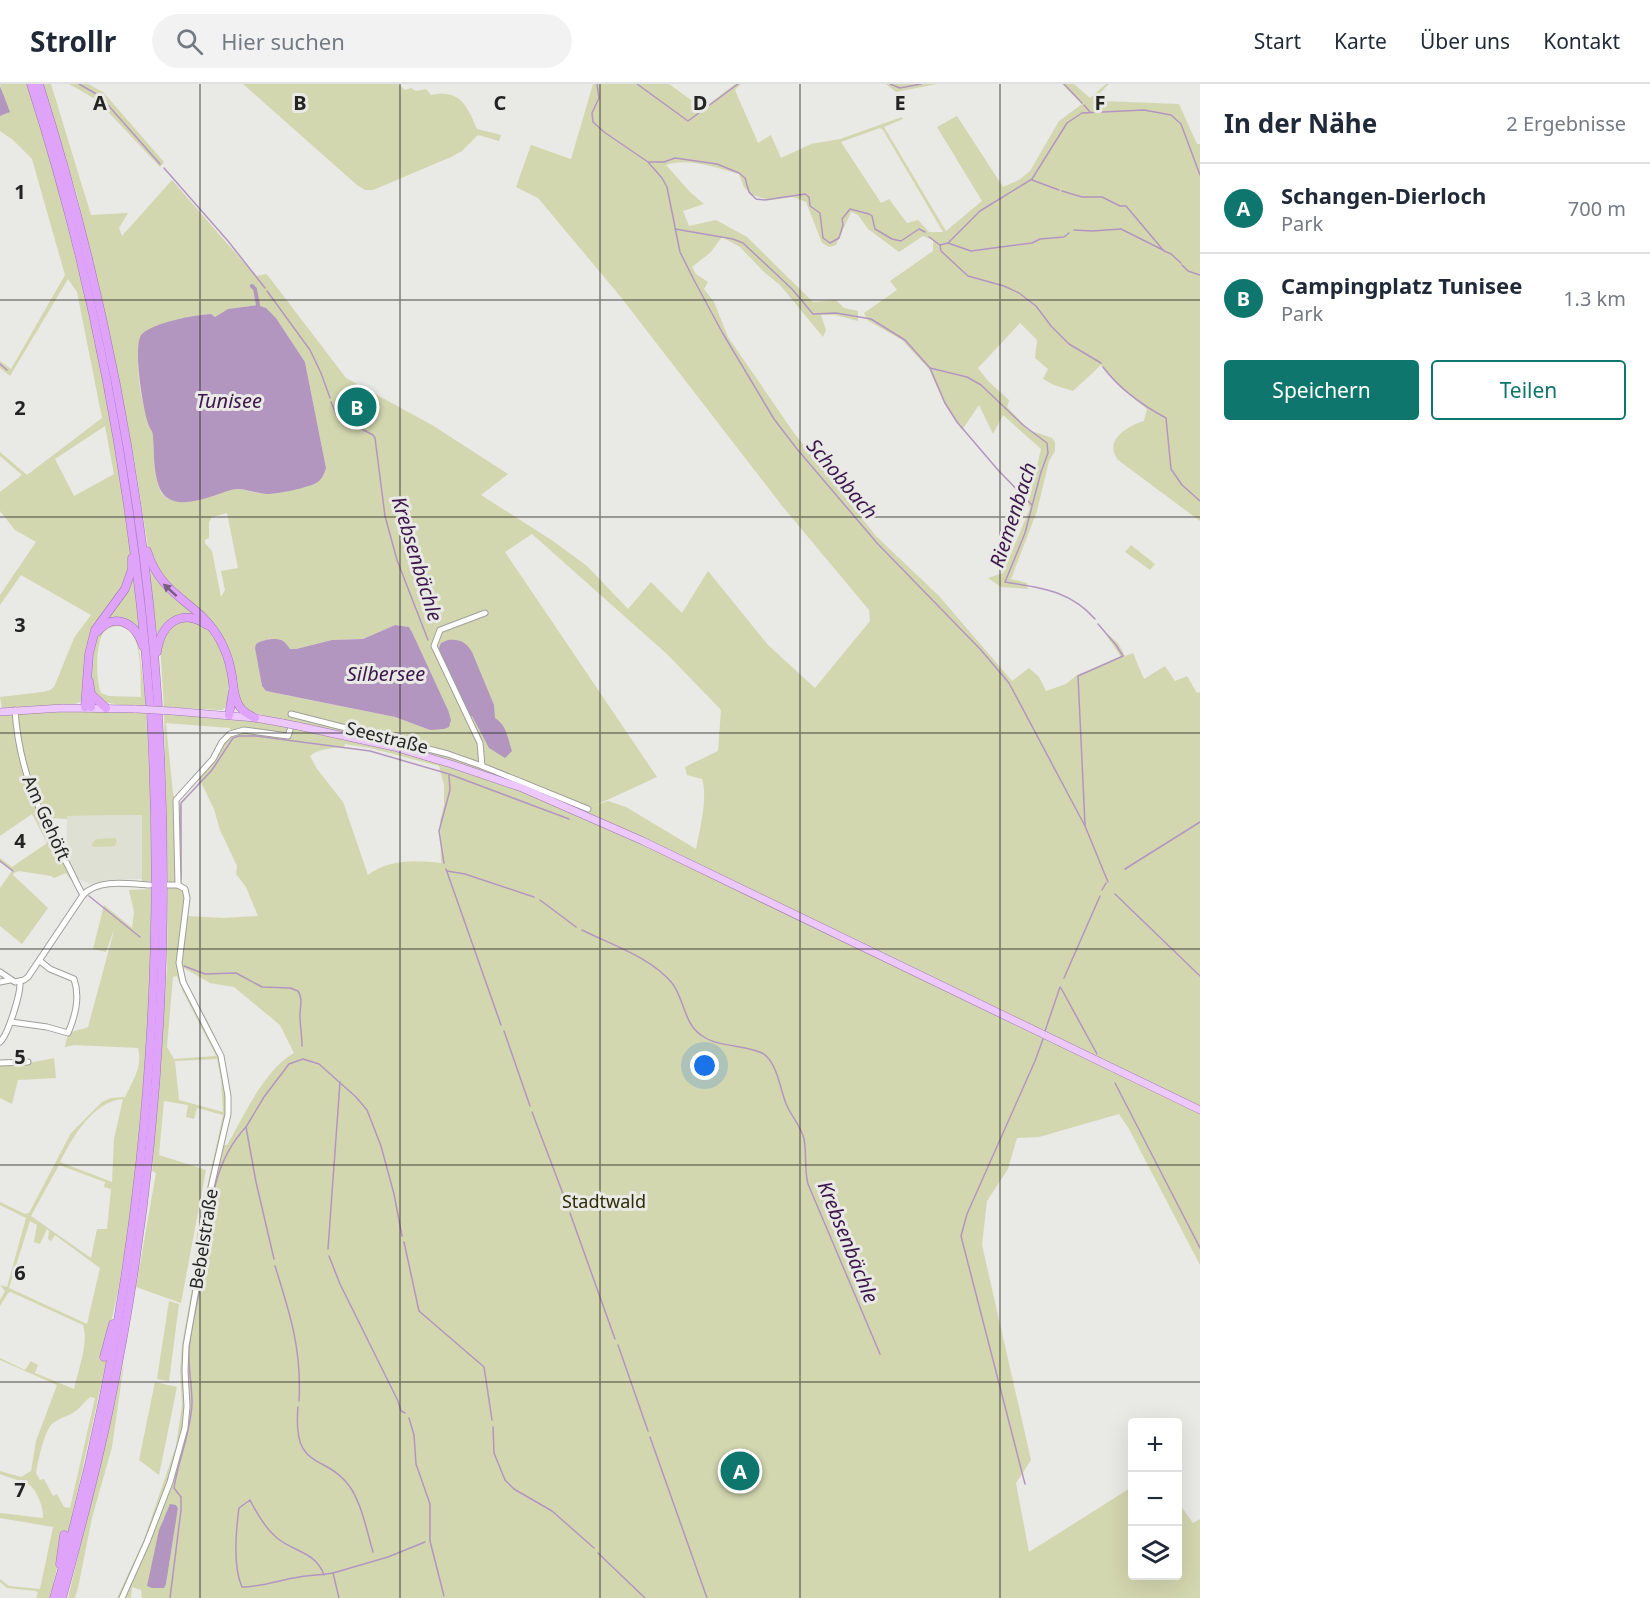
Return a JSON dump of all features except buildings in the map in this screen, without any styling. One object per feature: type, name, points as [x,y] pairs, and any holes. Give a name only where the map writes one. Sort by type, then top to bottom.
[{"type":"highway","points":[[31,84],[74,231],[92,304],[118,435],[134,541],[154,705],[155,664],[141,530],[120,406],[94,282],[72,195],[39,84]]},
{"type":"highway","points":[[141,530],[152,565],[160,580],[205,619],[213,629],[228,658],[237,702],[244,711],[255,718]]},
{"type":"highway","points":[[88,707],[88,654],[92,638],[98,624],[120,598],[128,584],[132,569],[134,541]]},
{"type":"highway","points":[[155,664],[160,638],[171,623],[189,618],[201,621],[213,629]]},
{"type":"highway","points":[[92,638],[106,624],[125,623],[138,633],[147,660]]},
{"type":"highway","points":[[88,677],[91,694],[88,707]]},
{"type":"highway","points":[[232,715],[234,690]]},
{"type":"highway","points":[[91,694],[106,708]]},
{"type":"highway","points":[[232,715],[237,702]]},
{"type":"highway","points":[[54,1598],[97,1428],[120,1309],[139,1179],[152,1027],[156,868],[154,715],[164,849],[163,952],[158,1055],[146,1179],[129,1302],[109,1410],[62,1598]]},
{"type":"highway","points":[[104,1357],[112,1326],[120,1309]]},
{"type":"highway","points":[[60,1577],[64,1535]]},
{"type":"main road","points":[[1,712],[88,707],[232,715],[283,723],[394,747],[451,764],[522,788],[642,841],[1200,1110]]},
{"type":"street","points":[[482,766],[480,743],[434,646],[440,630],[485,612]]},
{"type":"street","name":"Am Gehöft","points":[[15,710],[18,740],[27,780],[46,825],[79,887],[85,893]]},
{"type":"street","name":"Seestraße","points":[[291,714],[395,739],[482,766],[588,809]]},
{"type":"street","points":[[168,885],[178,885],[176,800],[213,759],[222,742],[230,734],[244,730],[288,736],[290,730]]},
{"type":"street","points":[[0,982],[10,980],[20,982],[28,976],[85,893],[100,885],[150,885]]},
{"type":"street","name":"Bebelstraße","points":[[122,1598],[147,1542],[166,1491],[185,1428],[186,1346],[198,1278],[206,1209],[228,1114],[227,1089],[221,1056],[181,975],[179,963],[187,898],[185,889],[178,885]]},
{"type":"street","points":[[11,1022],[47,1027],[68,1033],[73,1024],[74,979],[58,973],[40,961]]},
{"type":"street","points":[[0,972],[10,980]]},
{"type":"street","points":[[0,1042],[5,1037],[11,1022],[21,989],[20,982]]},
{"type":"street","points":[[0,1063],[28,1062]]},
{"type":"shaded area","points":[[142,815],[142,879],[106,880],[90,884],[76,878],[66,857],[67,816]]},
{"type":"green space","points":[[0,84],[27,84],[54,174],[91,319],[112,424],[131,554],[126,582],[89,637],[82,701],[75,704],[75,711],[146,713],[151,804],[151,881],[142,882],[142,815],[50,818],[59,838],[56,844],[72,878],[70,879],[66,873],[54,878],[19,871],[14,873],[13,875],[48,908],[22,944],[0,926],[0,888],[12,871],[0,862],[0,858],[12,867],[47,843],[32,814],[0,836],[0,716],[3,715],[0,697],[43,692],[54,687],[74,638],[91,615],[21,575],[0,605],[0,595],[36,542],[15,530],[0,511],[0,492],[22,475],[0,456],[0,452],[27,475],[102,418],[77,292],[68,279],[10,376],[0,368],[0,361],[11,369],[65,275],[32,159],[0,131],[0,116],[8,113]],"holes":[[[105,426],[114,474],[74,496],[55,459]]]},
{"type":"green space","name":"Stadtwald","points":[[43,84],[51,84],[91,215],[128,213],[119,228],[122,236],[172,180],[252,272],[257,276],[266,274],[269,277],[346,378],[432,425],[508,474],[481,495],[553,541],[587,566],[628,609],[651,582],[682,613],[708,571],[768,645],[815,688],[870,621],[869,610],[783,507],[620,296],[538,198],[516,187],[531,145],[571,159],[593,84],[669,84],[698,105],[705,107],[735,84],[741,84],[735,90],[758,143],[771,135],[781,158],[811,144],[840,139],[902,117],[903,119],[884,127],[946,231],[982,201],[937,127],[957,116],[1003,187],[1019,180],[1030,171],[1059,121],[1082,104],[1062,84],[1074,84],[1090,98],[1109,84],[1094,99],[1102,101],[1179,104],[1197,144],[1200,144],[1200,521],[1118,460],[1114,453],[1113,447],[1119,435],[1144,421],[1147,409],[1120,387],[1101,365],[1073,391],[1043,379],[1048,369],[1035,358],[1037,340],[1020,323],[978,368],[988,381],[1009,400],[1007,407],[1029,430],[1052,438],[1055,442],[1055,451],[1049,461],[1037,511],[1011,579],[1027,583],[1028,589],[1001,587],[988,578],[1003,573],[1030,508],[1028,505],[1041,449],[1003,415],[993,434],[979,405],[962,430],[944,403],[929,369],[902,340],[867,320],[864,313],[897,290],[890,281],[933,251],[933,240],[923,236],[899,252],[868,229],[858,215],[851,212],[836,245],[829,247],[822,243],[806,202],[793,197],[769,200],[752,195],[744,187],[739,174],[712,166],[684,162],[666,165],[704,204],[683,211],[689,226],[716,220],[747,237],[813,302],[836,300],[844,308],[858,311],[858,321],[835,315],[821,315],[826,330],[823,337],[780,285],[740,247],[722,237],[711,252],[692,267],[696,274],[708,282],[704,289],[714,302],[728,337],[794,433],[876,536],[939,596],[1012,681],[1029,668],[1039,677],[1046,691],[1066,684],[1077,675],[1121,657],[1103,630],[1118,643],[1125,656],[1133,653],[1144,679],[1165,666],[1175,681],[1187,676],[1197,693],[1200,692],[1200,1265],[1119,1114],[1039,1137],[1017,1138],[1008,1169],[987,1201],[982,1245],[1031,1460],[1016,1483],[1029,1552],[1128,1490],[1128,1580],[1182,1580],[1182,1508],[1193,1523],[1200,1519],[1200,1598],[142,1598],[141,1590],[132,1587],[131,1598],[117,1598],[143,1542],[176,1446],[182,1405],[180,1370],[182,1345],[194,1276],[197,1233],[223,1115],[197,1108],[194,1119],[186,1117],[188,1105],[164,1101],[159,1155],[206,1170],[181,1303],[136,1287],[156,1173],[152,1171],[167,969],[168,883],[164,714],[283,721],[245,710],[239,701],[235,670],[227,647],[162,579],[148,547],[134,458],[106,317],[77,195]],"holes":[[[880,128],[943,232],[929,232],[918,220],[907,223],[889,199],[881,203],[841,142]],[[257,305],[276,318],[305,362],[326,468],[316,483],[286,492],[263,494],[231,489],[196,500],[169,499],[162,494],[158,484],[153,435],[139,383],[138,358],[142,334],[184,318],[211,314],[215,317],[228,309]],[[227,513],[238,568],[221,571],[225,590],[221,597],[212,551],[205,543],[205,540],[209,538],[209,522],[212,517]],[[532,534],[668,655],[721,710],[718,751],[685,767],[687,775],[702,779],[704,786],[703,813],[696,849],[626,807],[608,801],[594,806],[657,777],[505,552]],[[395,625],[409,627],[448,710],[430,730],[395,717],[266,691],[262,686],[256,644],[275,639],[290,649],[296,649],[332,640],[363,639]],[[166,723],[230,728],[232,735],[224,742],[199,778],[237,866],[236,874],[246,887],[258,916],[223,918],[188,916],[189,894],[182,883],[181,805],[175,800]],[[345,744],[370,748],[439,766],[444,785],[444,805],[440,821],[441,863],[422,861],[393,863],[368,875],[343,802],[317,769],[310,756],[322,750],[344,747]],[[182,967],[210,983],[234,987],[280,1025],[294,1053],[273,1070],[264,1082],[227,1145],[224,1145],[230,1099],[226,1069],[217,1040]],[[177,976],[216,1056],[174,1059],[167,1047],[173,977]],[[217,1059],[223,1112],[179,1100],[175,1061]],[[176,1505],[178,1508],[166,1584],[154,1556],[163,1519]]]},
{"type":"green space","points":[[69,84],[88,84],[103,92],[164,162],[160,167],[97,100]]},
{"type":"green space","points":[[243,84],[398,84],[405,90],[426,89],[431,95],[456,97],[470,113],[477,129],[501,135],[499,141],[478,135],[462,151],[451,157],[373,190],[365,190]]},
{"type":"green space","points":[[886,84],[937,84],[896,92]]},
{"type":"green space","points":[[135,531],[138,531],[147,621],[154,711],[157,771],[150,660]]},
{"type":"green space","points":[[1131,545],[1155,564],[1150,570],[1125,552]]},
{"type":"green space","points":[[149,565],[201,617],[179,617],[157,637]]},
{"type":"green space","points":[[134,573],[141,632],[130,623],[100,626]]},
{"type":"green space","points":[[192,620],[209,629],[224,654],[229,696],[228,705],[222,710],[164,707],[160,644],[165,634],[173,627]]},
{"type":"green space","points":[[110,624],[127,625],[138,638],[146,706],[103,702],[94,690],[90,673],[91,653],[96,638]],"holes":[[[117,626],[128,628],[133,635],[138,652],[141,697],[109,696],[101,693],[99,687],[97,671],[99,644],[104,632],[109,629]]]},
{"type":"green space","points":[[115,838],[117,841],[115,846],[94,847],[91,845],[96,839]]},
{"type":"green space","points":[[152,889],[147,1033],[132,1200],[118,1290],[102,1357],[106,1363],[68,1534],[61,1534],[57,1568],[50,1598],[36,1598],[38,1593],[36,1591],[7,1588],[0,1582],[0,1579],[9,1586],[40,1589],[53,1527],[0,1518],[0,1513],[43,1518],[43,1514],[39,1500],[31,1487],[0,1474],[0,1471],[21,1477],[31,1471],[36,1441],[57,1385],[0,1360],[0,1358],[25,1370],[31,1361],[38,1365],[35,1373],[74,1389],[84,1348],[85,1332],[83,1325],[11,1292],[0,1306],[0,1300],[5,1291],[0,1285],[7,1287],[26,1218],[0,1205],[0,1202],[25,1214],[29,1213],[71,1133],[102,1102],[111,1098],[125,1097],[134,1079],[139,1061],[138,1048],[75,1045],[65,1047],[70,1033],[88,1027],[115,927],[106,952],[93,949],[104,905],[132,928],[134,912],[129,890]],"holes":[[[123,1099],[114,1139],[112,1182],[60,1162],[85,1122],[93,1113],[112,1101]],[[59,1165],[105,1182],[104,1187],[111,1189],[107,1229],[97,1229],[91,1258],[31,1216]],[[30,1221],[37,1225],[34,1242],[40,1244],[47,1229],[48,1239],[51,1241],[55,1235],[100,1268],[87,1324],[9,1288]],[[90,1397],[95,1398],[70,1508],[64,1507],[57,1494],[53,1496],[44,1479],[40,1480],[36,1473],[49,1428],[57,1420],[79,1408]]]},
{"type":"green space","points":[[54,1058],[56,1078],[18,1080],[12,1104],[0,1098],[0,1065],[19,1065]]},
{"type":"green space","points":[[169,1301],[179,1304],[169,1381],[157,1379]]},
{"type":"green space","points":[[124,1363],[112,1447],[92,1518],[78,1588],[75,1598],[68,1598]]},
{"type":"green space","points":[[155,1382],[177,1387],[159,1475],[139,1460]]},
{"type":"water","points":[[0,86],[10,112],[0,116]]},
{"type":"water","name":"Tunisee","points":[[257,305],[266,308],[276,318],[305,362],[326,468],[324,475],[312,485],[285,492],[267,494],[235,489],[189,502],[173,501],[162,492],[156,477],[153,434],[146,416],[139,377],[139,340],[148,330],[165,323],[211,314],[215,317],[228,309]]},
{"type":"water","name":"Silbersee","points":[[395,625],[409,627],[412,632],[448,710],[451,720],[449,727],[430,730],[395,717],[266,691],[262,686],[256,644],[277,639],[283,641],[290,649],[296,649],[332,640],[363,639]]},
{"type":"water","points":[[448,640],[462,642],[472,652],[494,705],[495,718],[505,729],[508,738],[512,751],[505,758],[489,748],[453,683],[439,648],[441,643]]},
{"type":"water","points":[[170,1504],[178,1508],[166,1584],[164,1588],[152,1588],[147,1586],[159,1530]]},
{"type":"waterway","points":[[79,84],[100,96],[160,164]]},
{"type":"waterway","name":"Schobbach","points":[[597,84],[599,98],[592,113],[593,122],[648,162],[662,178],[667,187],[680,252],[722,332],[774,419],[877,543],[981,650],[1009,683],[1085,826],[1108,882]]},
{"type":"waterway","points":[[637,84],[688,121],[738,84]]},
{"type":"waterway","points":[[890,84],[900,88],[921,84]]},
{"type":"waterway","points":[[1064,84],[1082,103]]},
{"type":"waterway","points":[[1084,105],[1090,112]]},
{"type":"waterway","points":[[929,237],[940,245],[948,243],[980,211],[1032,179],[1067,123],[1082,113],[1144,110],[1171,115],[1181,124],[1200,175]]},
{"type":"waterway","points":[[649,162],[664,162],[675,158],[717,164],[745,178],[749,192],[756,199],[765,200],[805,194],[809,197],[810,206],[820,213],[823,238],[830,243],[839,238],[843,225],[842,219],[850,209],[872,216],[875,229],[892,239],[901,241],[919,229],[925,232]]},
{"type":"waterway","name":"Krebsenbächle","points":[[164,168],[228,241],[265,288]]},
{"type":"waterway","points":[[1032,180],[1059,190]]},
{"type":"waterway","points":[[1062,191],[1082,197],[1102,197],[1120,206],[1126,206],[1164,251],[1181,263]]},
{"type":"waterway","name":"Riemenbach","points":[[675,229],[733,239],[743,243],[792,289],[813,314],[836,313],[871,319],[905,340],[930,368],[967,377],[981,385],[1023,425],[1047,443],[1048,453],[1025,533],[1005,582],[1065,596],[1085,609],[1095,619]]},
{"type":"waterway","points":[[1074,230],[1121,229],[1163,250]]},
{"type":"waterway","points":[[948,243],[971,251],[1032,243],[1040,239],[1064,237],[1069,233]]},
{"type":"waterway","name":"Riemenbach","points":[[940,245],[941,251],[968,276],[1004,286],[1019,293],[1036,306],[1069,344],[1101,363]]},
{"type":"waterway","points":[[1182,265],[1188,271],[1200,275]]},
{"type":"waterway","points":[[252,286],[255,289],[258,305]]},
{"type":"waterway","name":"Krebsenbächle","points":[[267,291],[310,350],[330,398]]},
{"type":"waterway","points":[[0,364],[7,370]]},
{"type":"waterway","name":"Riemenbach","points":[[1103,367],[1132,396],[1166,418],[1171,469],[1182,485],[1200,501]]},
{"type":"waterway","points":[[930,368],[945,403],[957,422],[1032,505]]},
{"type":"waterway","name":"Krebsenbächle","points":[[331,402],[337,416],[375,438],[385,516],[397,560],[428,640]]},
{"type":"waterway","name":"Riemenbach","points":[[1085,825],[1078,676],[1123,656],[1098,624]]},
{"type":"waterway","points":[[181,879],[181,803],[212,770],[233,738],[239,736],[256,736],[370,751],[449,774],[569,819]]},
{"type":"waterway","points":[[444,863],[439,831],[450,790],[449,775]]},
{"type":"waterway","points":[[1125,869],[1200,822]]},
{"type":"waterway","points":[[0,861],[13,871]]},
{"type":"waterway","points":[[446,869],[501,1025]]},
{"type":"waterway","name":"Krebsenbächle","points":[[447,871],[465,874],[534,897]]},
{"type":"waterway","points":[[1102,890],[1106,883]]},
{"type":"waterway","name":"Schobbach","points":[[1115,894],[1200,976]]},
{"type":"waterway","points":[[89,896],[140,937]]},
{"type":"waterway","points":[[1064,978],[1100,896]]},
{"type":"waterway","name":"Krebsenbächle","points":[[540,900],[576,927]]},
{"type":"waterway","name":"Krebsenbächle","points":[[582,930],[630,952],[663,974],[676,989],[691,1024],[701,1035],[715,1042],[755,1050],[762,1053],[772,1063],[787,1106],[803,1134],[808,1184],[880,1354]]},
{"type":"waterway","points":[[184,966],[205,974],[236,973],[262,987],[290,988],[298,991],[301,1000],[302,1046]]},
{"type":"waterway","points":[[1045,1031],[1060,987]]},
{"type":"waterway","points":[[1061,988],[1097,1054]]},
{"type":"waterway","points":[[504,1031],[530,1106]]},
{"type":"waterway","points":[[1025,1484],[961,1236],[967,1214],[1043,1039]]},
{"type":"waterway","points":[[274,1259],[246,1127],[264,1097],[289,1064],[303,1059],[319,1064],[367,1110],[381,1146],[402,1236]]},
{"type":"waterway","points":[[328,1249],[340,1082]]},
{"type":"waterway","points":[[1115,1083],[1200,1248]]},
{"type":"waterway","points":[[532,1112],[568,1207]]},
{"type":"waterway","points":[[170,1598],[181,1510],[181,1497],[174,1488],[191,1414],[189,1349],[202,1277],[212,1198],[224,1160],[233,1143],[246,1127]]},
{"type":"waterway","points":[[570,1213],[615,1339]]},
{"type":"waterway","points":[[404,1242],[419,1311],[484,1367],[492,1420]]},
{"type":"waterway","points":[[329,1256],[340,1284],[401,1411],[405,1413]]},
{"type":"waterway","points":[[275,1266],[297,1349],[299,1401]]},
{"type":"waterway","points":[[618,1345],[648,1431]]},
{"type":"waterway","points":[[298,1407],[300,1443],[313,1459],[332,1470],[352,1490],[362,1513],[373,1552]]},
{"type":"waterway","points":[[409,1418],[414,1435],[416,1464],[430,1504],[430,1541],[444,1596]]},
{"type":"waterway","points":[[493,1427],[494,1453],[505,1480],[514,1489],[552,1511],[594,1548]]},
{"type":"waterway","points":[[650,1437],[707,1598]]},
{"type":"waterway","points":[[324,1575],[320,1567],[316,1561],[273,1534],[250,1500],[239,1508],[236,1559],[242,1587],[264,1585],[303,1576],[320,1575],[325,1574],[333,1573]]},
{"type":"waterway","points":[[339,1598],[333,1573],[388,1557],[425,1542]]},
{"type":"waterway","points":[[598,1553],[645,1598]]},
{"type":"place","name":"Campingplatz Tunisee","points":[[357,407]]},
{"type":"place","name":"Schangen-Dierloch","points":[[740,1471]]}]
